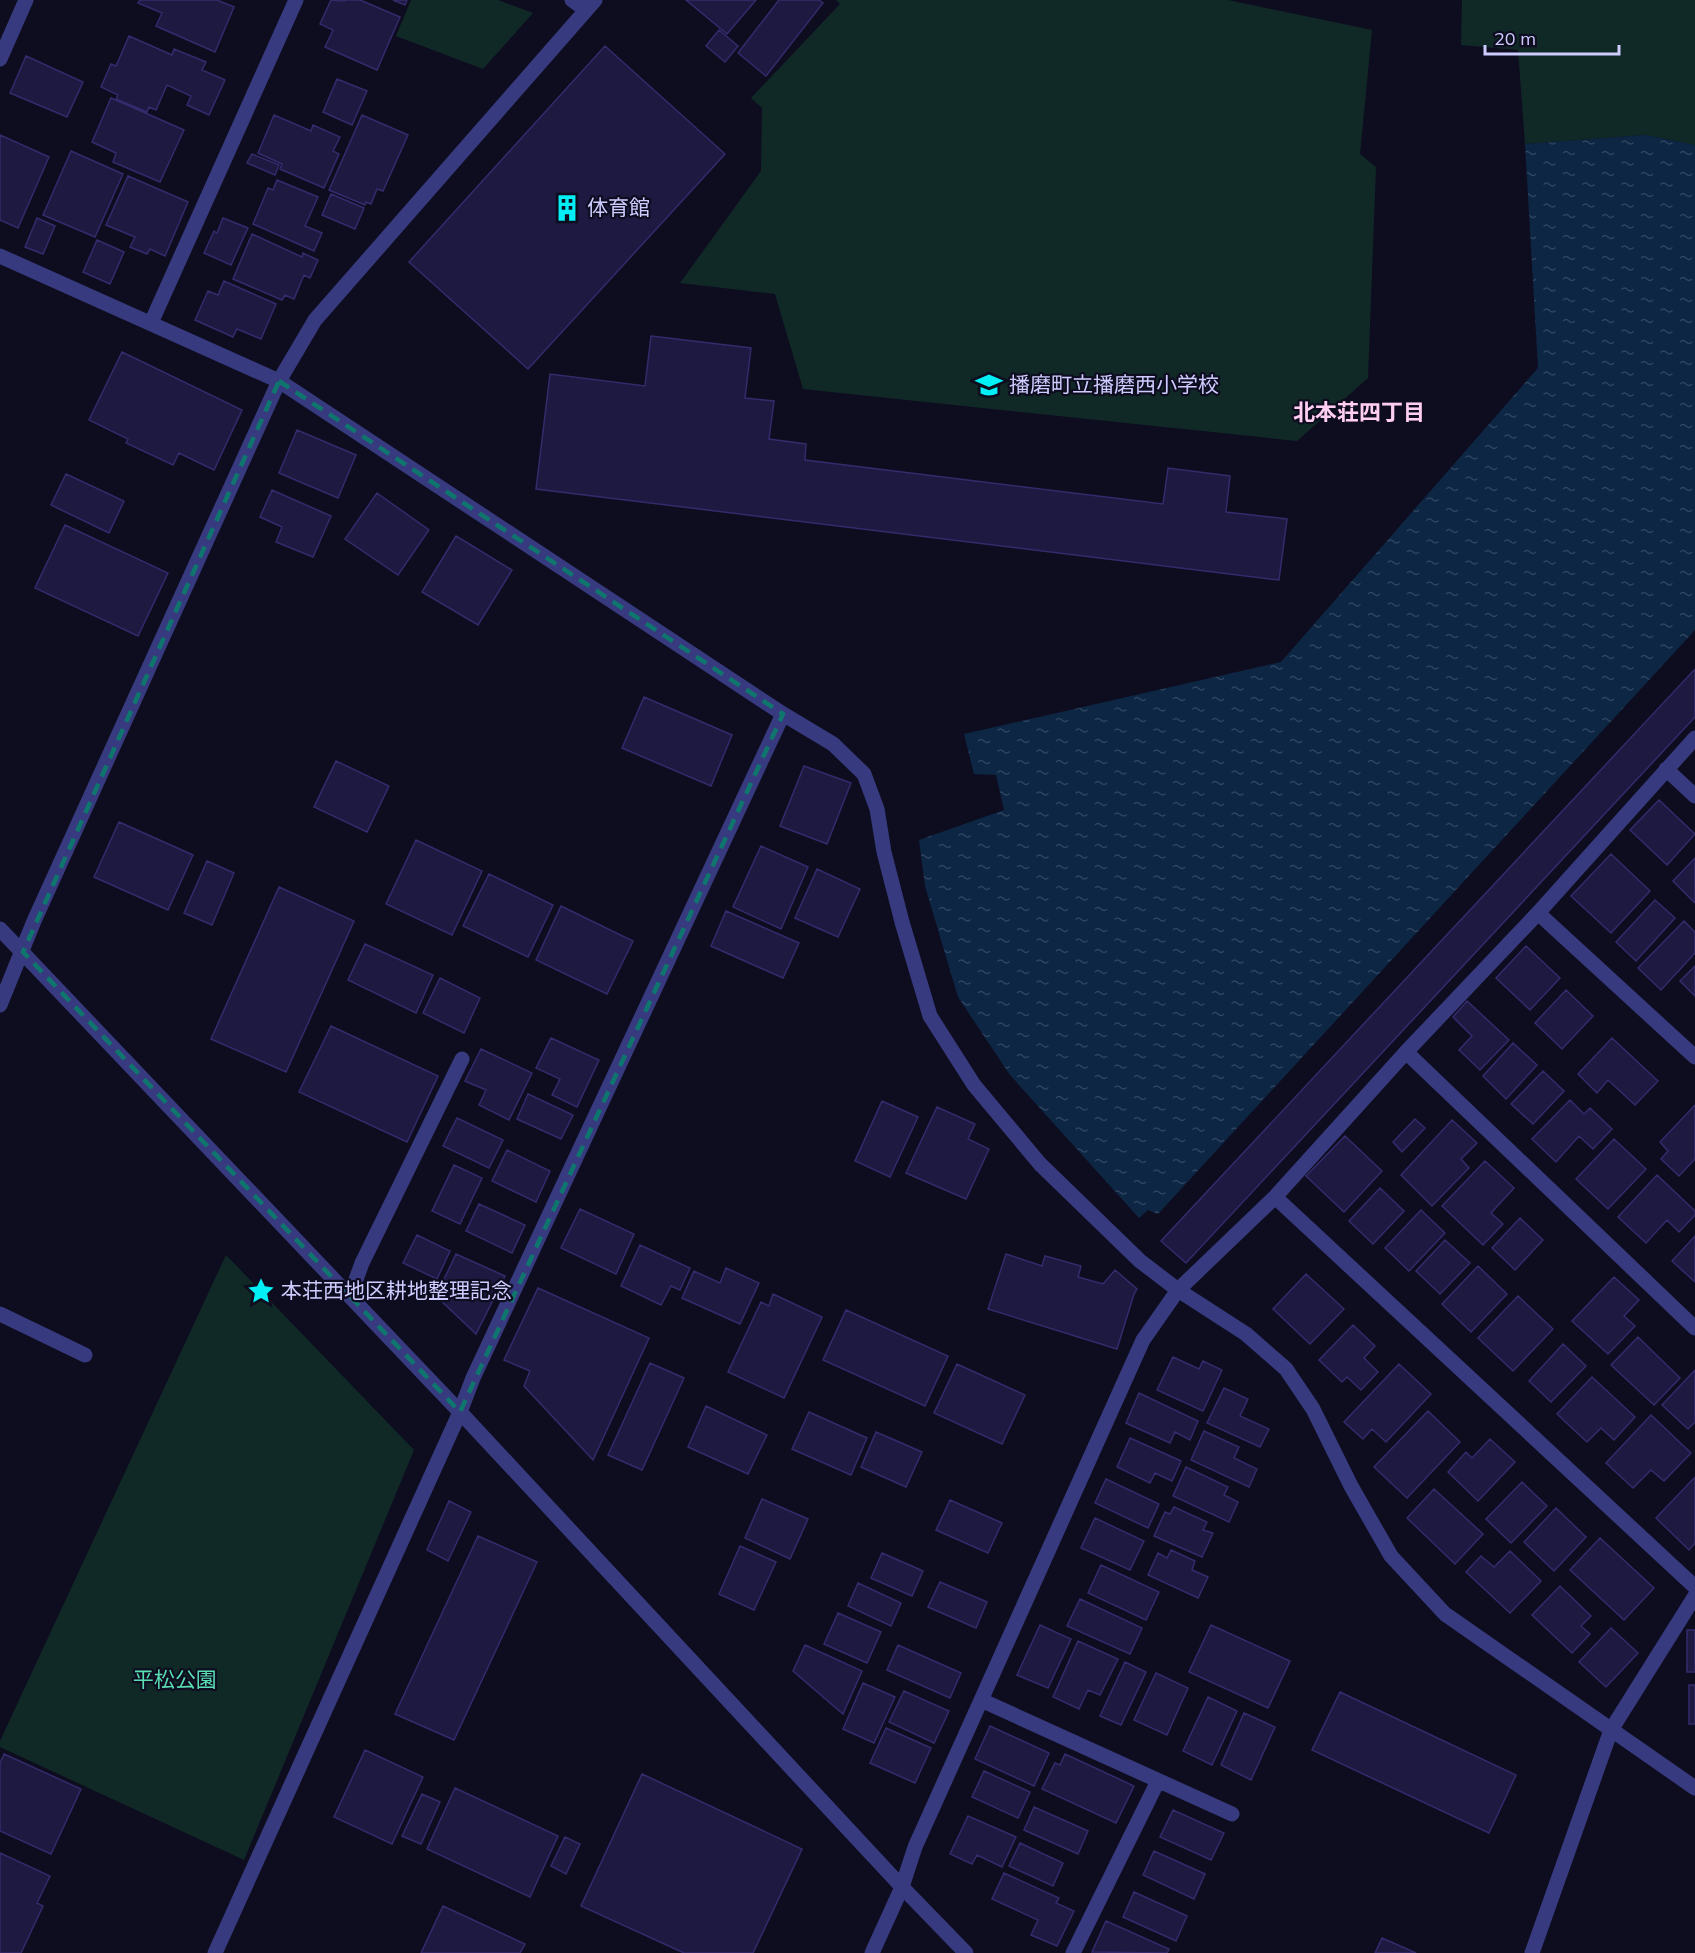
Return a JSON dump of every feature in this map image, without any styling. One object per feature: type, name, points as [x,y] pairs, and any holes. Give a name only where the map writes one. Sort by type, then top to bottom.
[{"type":"street","points":[[0,59],[26,0]]},
{"type":"street","points":[[150,323],[296,0]]},
{"type":"street","points":[[0,1005],[34,921],[279,381],[315,320],[591,5],[572,0]]},
{"type":"street","points":[[0,256],[279,381],[783,714],[833,744],[864,774],[877,808],[884,852],[930,1016],[974,1084],[1040,1164],[1140,1261],[1178,1290],[1246,1335],[1286,1369],[1313,1409],[1351,1486],[1391,1556],[1445,1614],[1695,1788]]},
{"type":"street","points":[[215,1953],[460,1412],[473,1378],[783,714]]},
{"type":"street","points":[[872,1953],[902,1887],[915,1847],[1143,1340],[1178,1290],[1275,1197],[1406,1052],[1538,913],[1695,738]]},
{"type":"street","points":[[1666,769],[1695,796]]},
{"type":"street","points":[[1538,913],[1695,1057]]},
{"type":"street","points":[[0,929],[460,1412],[966,1953]]},
{"type":"street","points":[[1406,1052],[1695,1328]]},
{"type":"street","points":[[350,1296],[362,1263],[462,1059]]},
{"type":"street","points":[[1275,1197],[1695,1587]]},
{"type":"street","points":[[0,1314],[85,1354]]},
{"type":"street","points":[[1532,1953],[1611,1730],[1695,1596]]},
{"type":"street","points":[[981,1700],[1232,1814]]},
{"type":"street","points":[[1073,1953],[1158,1781]]},
{"type":"highlighted area","points":[[279,381],[783,714],[460,1412],[23,952]]},
{"type":"green space","points":[[411,0],[498,0],[533,13],[483,69],[396,36]]},
{"type":"green space","points":[[836,0],[1228,0],[1372,30],[1360,154],[1376,167],[1368,378],[1297,441],[803,389],[775,294],[680,283],[761,171],[762,108],[751,98],[840,4]]},
{"type":"green space","points":[[1462,0],[1695,0],[1695,145],[1646,135],[1525,144],[1518,50],[1461,45]]},
{"type":"green space","name":"平松公園","points":[[226,1255],[414,1450],[244,1860],[0,1747],[0,1741]]},
{"type":"water","points":[[1646,135],[1695,145],[1695,630],[1158,1214],[1148,1210],[1139,1218],[1010,1075],[958,997],[925,886],[919,840],[1004,810],[996,775],[974,774],[964,734],[1281,662],[1538,368],[1525,144]]},
{"type":"building","points":[[140,0],[217,0],[234,7],[215,52],[156,26],[162,13],[138,3]]},
{"type":"building","points":[[331,0],[360,0],[400,17],[377,70],[325,47],[333,30],[320,24]]},
{"type":"building","points":[[393,0],[407,0],[405,5]]},
{"type":"building","points":[[686,0],[756,0],[727,34]]},
{"type":"building","points":[[779,0],[819,0],[823,3],[766,76],[738,53]]},
{"type":"building","points":[[719,30],[738,46],[725,62],[706,46]]},
{"type":"building","points":[[129,36],[172,55],[174,49],[206,62],[202,70],[225,80],[209,115],[187,105],[191,96],[167,85],[156,110],[149,107],[147,112],[116,99],[118,95],[101,87],[111,64],[116,66]]},
{"type":"building","name":"体育館","points":[[605,46],[725,154],[528,369],[409,262]]},
{"type":"building","points":[[26,56],[83,82],[67,117],[10,93]]},
{"type":"building","points":[[337,79],[367,91],[352,125],[323,112]]},
{"type":"building","points":[[111,98],[184,130],[160,182],[113,162],[116,153],[92,142]]},
{"type":"building","points":[[274,115],[311,131],[313,125],[340,137],[333,151],[339,154],[324,188],[280,169],[282,164],[258,153]]},
{"type":"building","points":[[362,115],[408,135],[383,191],[377,189],[371,204],[366,202],[365,205],[329,190]]},
{"type":"building","points":[[0,135],[49,157],[18,228],[0,220]]},
{"type":"building","points":[[71,151],[123,174],[95,237],[43,215]]},
{"type":"building","points":[[252,154],[279,165],[275,175],[247,163]]},
{"type":"building","points":[[128,176],[188,202],[165,256],[150,249],[147,254],[130,247],[135,237],[106,225]]},
{"type":"building","points":[[277,180],[318,197],[305,226],[322,233],[314,251],[253,224],[268,188],[273,190]]},
{"type":"building","points":[[331,194],[364,208],[355,229],[322,215]]},
{"type":"building","points":[[37,218],[55,226],[43,254],[25,247]]},
{"type":"building","points":[[223,218],[248,228],[231,265],[204,253],[214,231],[217,233]]},
{"type":"building","points":[[252,234],[302,257],[303,253],[318,260],[310,278],[304,275],[294,299],[285,295],[282,300],[233,279]]},
{"type":"building","points":[[97,240],[124,252],[110,284],[83,272]]},
{"type":"building","points":[[224,281],[276,304],[261,339],[237,329],[233,337],[195,320],[208,291],[218,295]]},
{"type":"building","points":[[651,336],[751,348],[745,398],[774,401],[769,439],[806,444],[805,460],[1163,504],[1168,468],[1230,476],[1226,512],[1287,519],[1279,580],[536,489],[550,374],[645,386]]},
{"type":"building","points":[[122,352],[242,410],[214,470],[179,453],[173,465],[126,443],[128,439],[89,420]]},
{"type":"building","points":[[297,430],[356,455],[338,498],[279,473]]},
{"type":"building","points":[[66,474],[124,501],[109,533],[51,505]]},
{"type":"building","points":[[272,490],[331,516],[313,557],[276,542],[282,527],[260,517]]},
{"type":"building","points":[[377,493],[429,530],[398,575],[345,539]]},
{"type":"building","points":[[65,525],[168,573],[138,636],[35,588]]},
{"type":"building","points":[[456,536],[512,570],[478,625],[422,592]]},
{"type":"building","points":[[1695,669],[1695,717],[1186,1263],[1161,1241]]},
{"type":"building","points":[[644,697],[732,735],[711,786],[622,748]]},
{"type":"building","points":[[336,761],[389,786],[367,832],[314,807]]},
{"type":"building","points":[[804,766],[851,783],[827,844],[780,826]]},
{"type":"building","points":[[1659,800],[1695,834],[1667,865],[1630,830]]},
{"type":"building","points":[[119,822],[193,855],[168,910],[94,877]]},
{"type":"building","points":[[416,840],[482,871],[452,935],[386,904]]},
{"type":"building","points":[[761,846],[808,867],[781,929],[733,907]]},
{"type":"building","points":[[1611,854],[1650,891],[1611,933],[1571,896]]},
{"type":"building","points":[[1695,858],[1695,903],[1673,881]]},
{"type":"building","points":[[207,861],[234,873],[212,925],[184,913]]},
{"type":"building","points":[[817,869],[860,889],[838,937],[795,918]]},
{"type":"building","points":[[489,874],[553,905],[528,957],[463,926]]},
{"type":"building","points":[[279,887],[354,921],[286,1072],[211,1039]]},
{"type":"building","points":[[1655,900],[1675,918],[1636,961],[1616,942]]},
{"type":"building","points":[[561,906],[633,941],[607,994],[536,960]]},
{"type":"building","points":[[726,911],[799,943],[783,978],[711,946]]},
{"type":"building","points":[[1684,921],[1695,932],[1695,953],[1661,990],[1638,968]]},
{"type":"building","points":[[365,944],[433,975],[416,1013],[348,980]]},
{"type":"building","points":[[1526,946],[1560,978],[1530,1010],[1496,978]]},
{"type":"building","points":[[1695,966],[1695,996],[1680,981]]},
{"type":"building","points":[[440,978],[480,998],[464,1033],[423,1013]]},
{"type":"building","points":[[1566,990],[1593,1016],[1562,1049],[1535,1023]]},
{"type":"building","points":[[1467,1001],[1509,1040],[1480,1070],[1459,1050],[1472,1036],[1453,1017]]},
{"type":"building","points":[[331,1026],[438,1076],[407,1142],[299,1092]]},
{"type":"building","points":[[551,1038],[599,1060],[577,1107],[552,1095],[560,1079],[536,1068]]},
{"type":"building","points":[[1612,1038],[1658,1081],[1635,1105],[1608,1080],[1597,1093],[1578,1074]]},
{"type":"building","points":[[1513,1043],[1537,1065],[1506,1099],[1483,1076]]},
{"type":"building","points":[[481,1049],[532,1073],[509,1120],[479,1105],[486,1090],[465,1081]]},
{"type":"building","points":[[1543,1071],[1564,1091],[1533,1124],[1511,1104]]},
{"type":"building","points":[[528,1094],[573,1115],[561,1139],[517,1119]]},
{"type":"building","points":[[1570,1100],[1584,1114],[1590,1108],[1612,1129],[1593,1149],[1579,1136],[1556,1162],[1532,1139]]},
{"type":"building","points":[[882,1101],[918,1117],[890,1177],[855,1161]]},
{"type":"building","points":[[1695,1105],[1695,1159],[1679,1176],[1661,1159],[1668,1151],[1660,1142]]},
{"type":"building","points":[[937,1107],[975,1124],[968,1139],[989,1149],[966,1199],[906,1173]]},
{"type":"building","points":[[457,1118],[503,1140],[489,1168],[443,1146]]},
{"type":"building","points":[[1415,1119],[1425,1128],[1402,1152],[1393,1142]]},
{"type":"building","points":[[1452,1120],[1477,1143],[1461,1159],[1469,1168],[1432,1206],[1401,1175]]},
{"type":"building","points":[[1345,1136],[1382,1171],[1344,1212],[1306,1176]]},
{"type":"building","points":[[1614,1139],[1646,1169],[1608,1209],[1576,1179]]},
{"type":"building","points":[[507,1150],[550,1171],[536,1202],[492,1181]]},
{"type":"building","points":[[1485,1161],[1514,1188],[1491,1213],[1503,1224],[1483,1245],[1442,1206]]},
{"type":"building","points":[[454,1165],[482,1178],[460,1224],[432,1211]]},
{"type":"building","points":[[1657,1175],[1695,1211],[1695,1215],[1679,1232],[1667,1220],[1646,1243],[1618,1217]]},
{"type":"building","points":[[1380,1188],[1404,1211],[1373,1244],[1349,1221]]},
{"type":"building","points":[[479,1204],[525,1225],[512,1253],[466,1231]]},
{"type":"building","points":[[580,1209],[634,1234],[616,1274],[561,1248]]},
{"type":"building","points":[[1421,1210],[1445,1233],[1409,1271],[1385,1248]]},
{"type":"building","points":[[1520,1218],[1543,1240],[1515,1270],[1492,1248]]},
{"type":"building","points":[[417,1235],[450,1251],[437,1279],[403,1263]]},
{"type":"building","points":[[1695,1236],[1695,1282],[1672,1261]]},
{"type":"building","points":[[1445,1240],[1470,1263],[1440,1294],[1416,1271]]},
{"type":"building","points":[[640,1245],[690,1268],[680,1290],[671,1286],[661,1305],[621,1286]]},
{"type":"building","points":[[456,1254],[505,1276],[476,1334],[436,1296]]},
{"type":"building","points":[[1006,1254],[1042,1266],[1045,1256],[1081,1266],[1078,1277],[1103,1284],[1115,1270],[1137,1289],[1117,1349],[988,1309]]},
{"type":"building","points":[[1478,1266],[1507,1294],[1471,1332],[1442,1304]]},
{"type":"building","points":[[726,1268],[759,1283],[740,1324],[682,1298],[694,1271],[720,1283]]},
{"type":"building","points":[[1306,1274],[1344,1309],[1310,1344],[1273,1309]]},
{"type":"building","points":[[1614,1277],[1639,1300],[1624,1316],[1635,1326],[1608,1354],[1572,1321]]},
{"type":"building","points":[[538,1288],[649,1338],[593,1460],[524,1386],[530,1371],[504,1360]]},
{"type":"building","points":[[773,1294],[822,1317],[784,1398],[728,1372],[761,1302],[769,1306]]},
{"type":"building","points":[[1518,1296],[1553,1329],[1513,1371],[1478,1338]]},
{"type":"building","points":[[846,1310],[948,1356],[925,1406],[823,1360]]},
{"type":"building","points":[[1353,1325],[1375,1346],[1364,1358],[1378,1372],[1361,1390],[1347,1377],[1342,1382],[1319,1360]]},
{"type":"building","points":[[1638,1337],[1680,1378],[1654,1405],[1611,1365]]},
{"type":"building","points":[[1563,1344],[1586,1366],[1551,1402],[1529,1381]]},
{"type":"building","points":[[1173,1357],[1199,1369],[1203,1361],[1222,1370],[1203,1411],[1157,1390]]},
{"type":"building","points":[[650,1363],[684,1378],[642,1470],[608,1455]]},
{"type":"building","points":[[957,1364],[1025,1395],[1002,1444],[934,1413]]},
{"type":"building","points":[[1399,1364],[1431,1394],[1386,1442],[1372,1429],[1363,1439],[1344,1422]]},
{"type":"building","points":[[1695,1370],[1695,1422],[1688,1429],[1662,1405]]},
{"type":"building","points":[[1592,1377],[1635,1417],[1614,1440],[1601,1428],[1587,1442],[1557,1414]]},
{"type":"building","points":[[1224,1388],[1248,1399],[1240,1416],[1269,1429],[1260,1447],[1207,1423]]},
{"type":"building","points":[[1139,1393],[1198,1421],[1190,1440],[1175,1432],[1170,1443],[1126,1423]]},
{"type":"building","points":[[706,1406],[767,1435],[748,1474],[688,1447]]},
{"type":"building","points":[[1428,1411],[1460,1442],[1407,1498],[1374,1467]]},
{"type":"building","points":[[809,1412],[867,1438],[851,1475],[792,1449]]},
{"type":"building","points":[[1651,1415],[1691,1453],[1664,1481],[1651,1470],[1633,1488],[1606,1463]]},
{"type":"building","points":[[1204,1431],[1239,1447],[1234,1458],[1257,1469],[1249,1487],[1191,1460]]},
{"type":"building","points":[[876,1432],[922,1452],[906,1487],[861,1467]]},
{"type":"building","points":[[1130,1438],[1181,1461],[1172,1481],[1155,1473],[1150,1483],[1117,1467]]},
{"type":"building","points":[[1490,1439],[1515,1462],[1478,1501],[1448,1472],[1466,1452],[1472,1458]]},
{"type":"building","points":[[1186,1467],[1228,1487],[1224,1495],[1238,1502],[1229,1522],[1173,1496]]},
{"type":"building","points":[[1695,1477],[1695,1543],[1689,1550],[1656,1518]]},
{"type":"building","points":[[1106,1479],[1159,1504],[1148,1528],[1095,1503]]},
{"type":"building","points":[[1522,1482],[1547,1506],[1511,1543],[1486,1519]]},
{"type":"building","points":[[1434,1489],[1483,1534],[1455,1564],[1407,1518]]},
{"type":"building","points":[[762,1499],[808,1519],[790,1559],[745,1538]]},
{"type":"building","points":[[950,1500],[1002,1523],[988,1553],[936,1530]]},
{"type":"building","points":[[449,1501],[471,1512],[448,1561],[427,1550]]},
{"type":"building","points":[[1174,1507],[1207,1522],[1203,1530],[1213,1533],[1202,1557],[1154,1536],[1165,1512],[1170,1514]]},
{"type":"building","points":[[1556,1508],[1586,1537],[1554,1571],[1524,1542]]},
{"type":"building","points":[[1095,1518],[1144,1541],[1130,1570],[1081,1548]]},
{"type":"building","points":[[478,1536],[537,1562],[454,1740],[395,1714]]},
{"type":"building","points":[[1600,1538],[1654,1588],[1624,1620],[1570,1570]]},
{"type":"building","points":[[740,1546],[776,1562],[754,1610],[719,1594]]},
{"type":"building","points":[[1171,1550],[1195,1561],[1192,1570],[1208,1577],[1198,1598],[1148,1575],[1158,1553],[1167,1558]]},
{"type":"building","points":[[1510,1551],[1541,1581],[1510,1613],[1466,1572],[1481,1556],[1494,1567]]},
{"type":"building","points":[[882,1553],[923,1571],[912,1596],[871,1578]]},
{"type":"building","points":[[1101,1565],[1159,1592],[1146,1620],[1088,1593]]},
{"type":"building","points":[[940,1582],[987,1602],[976,1628],[928,1607]]},
{"type":"building","points":[[858,1583],[901,1603],[891,1626],[848,1606]]},
{"type":"building","points":[[1560,1586],[1591,1616],[1581,1626],[1590,1634],[1572,1653],[1532,1615]]},
{"type":"building","points":[[1080,1599],[1142,1628],[1130,1654],[1067,1626]]},
{"type":"building","points":[[838,1613],[881,1632],[867,1663],[824,1644]]},
{"type":"building","points":[[1040,1625],[1071,1639],[1048,1688],[1017,1675]]},
{"type":"building","points":[[1211,1625],[1290,1661],[1268,1708],[1189,1672]]},
{"type":"building","points":[[1611,1628],[1638,1653],[1606,1687],[1579,1662]]},
{"type":"building","points":[[1687,1630],[1695,1630],[1695,1672],[1687,1672]]},
{"type":"building","points":[[1078,1641],[1118,1659],[1100,1695],[1088,1690],[1079,1709],[1053,1697]]},
{"type":"building","points":[[805,1645],[862,1671],[843,1714],[793,1671]]},
{"type":"building","points":[[898,1645],[961,1673],[950,1698],[887,1670]]},
{"type":"building","points":[[1125,1662],[1146,1672],[1121,1725],[1100,1716]]},
{"type":"building","points":[[1156,1673],[1188,1688],[1167,1735],[1134,1720]]},
{"type":"building","points":[[863,1683],[895,1697],[874,1743],[843,1729]]},
{"type":"building","points":[[1689,1685],[1695,1685],[1695,1724],[1689,1724]]},
{"type":"building","points":[[904,1691],[949,1711],[934,1743],[889,1722]]},
{"type":"building","points":[[1340,1692],[1516,1775],[1489,1833],[1312,1750]]},
{"type":"building","points":[[1208,1697],[1237,1711],[1212,1765],[1183,1751]]},
{"type":"building","points":[[1244,1713],[1275,1727],[1251,1780],[1221,1765]]},
{"type":"building","points":[[990,1726],[1049,1753],[1034,1786],[975,1759]]},
{"type":"building","points":[[886,1728],[931,1748],[915,1783],[870,1763]]},
{"type":"building","points":[[365,1750],[423,1777],[392,1844],[334,1817]]},
{"type":"building","points":[[4,1754],[81,1789],[51,1854],[0,1831],[0,1763]]},
{"type":"building","points":[[1065,1754],[1134,1786],[1116,1823],[1042,1789],[1055,1763],[1060,1765]]},
{"type":"building","points":[[984,1771],[1030,1792],[1018,1818],[972,1797]]},
{"type":"building","points":[[642,1774],[802,1849],[753,1953],[684,1953],[581,1906]]},
{"type":"building","points":[[455,1788],[558,1836],[530,1897],[427,1849]]},
{"type":"building","points":[[422,1794],[440,1802],[421,1844],[402,1836]]},
{"type":"building","points":[[1034,1807],[1088,1831],[1078,1854],[1024,1830]]},
{"type":"building","points":[[1173,1810],[1224,1833],[1211,1860],[1160,1837]]},
{"type":"building","points":[[968,1816],[1016,1837],[1002,1867],[977,1855],[972,1864],[950,1854]]},
{"type":"building","points":[[565,1837],[580,1844],[566,1874],[551,1866]]},
{"type":"building","points":[[1020,1843],[1063,1863],[1053,1886],[1009,1866]]},
{"type":"building","points":[[1154,1851],[1205,1874],[1194,1899],[1143,1875]]},
{"type":"building","points":[[0,1853],[50,1876],[37,1903],[43,1906],[21,1953],[0,1953]]},
{"type":"building","points":[[1004,1873],[1059,1898],[1056,1903],[1074,1911],[1057,1946],[1031,1935],[1038,1920],[992,1899]]},
{"type":"building","points":[[1134,1892],[1187,1916],[1176,1941],[1123,1917]]},
{"type":"building","points":[[443,1906],[525,1944],[520,1953],[421,1953]]},
{"type":"building","points":[[1106,1921],[1169,1949],[1167,1953],[1092,1952]]},
{"type":"building","points":[[1382,1938],[1416,1953],[1375,1953]]},
{"type":"place","name":"体育館","points":[[567,208]]},
{"type":"place","name":"播磨町立播磨西小学校","points":[[989,385]]},
{"type":"place","name":"本荘西地区耕地整理記念","points":[[261,1291]]},
{"type":"district","name":"北本荘四丁目","points":[[1359,412]]}]
